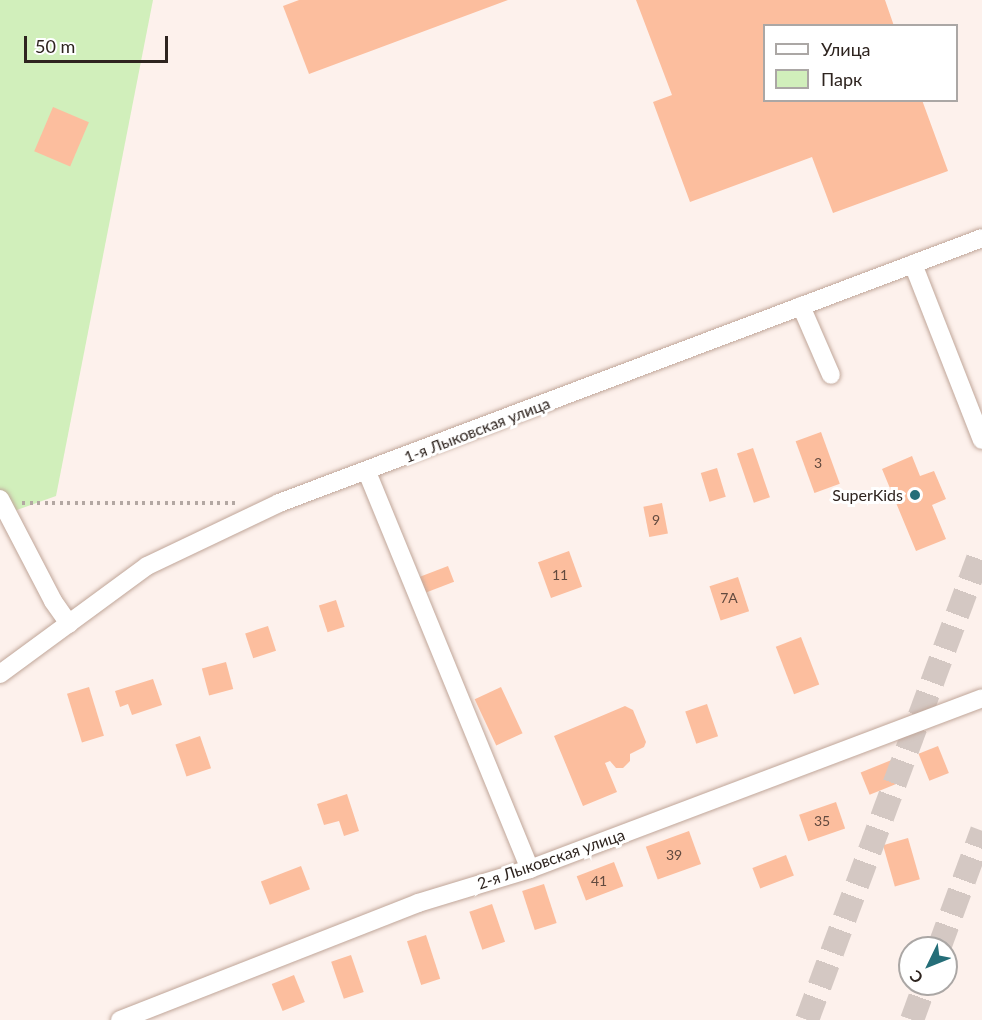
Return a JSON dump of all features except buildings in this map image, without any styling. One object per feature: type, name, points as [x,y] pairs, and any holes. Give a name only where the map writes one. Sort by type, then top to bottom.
[{"type":"street","name":"1-я Лыковская улица","points":[[0,674],[147,566],[279,502],[366,472],[982,238]]},
{"type":"street","points":[[913,264],[982,440]]},
{"type":"street","points":[[801,306],[831,375]]},
{"type":"street","points":[[366,472],[530,869]]},
{"type":"street","points":[[1,501],[53,601],[69,624]]},
{"type":"street","name":"2-я Лыковская улица","points":[[120,1020],[418,903],[530,869],[982,698]]},
{"type":"path","points":[[1,501],[244,502]]},
{"type":"green space","points":[[0,0],[153,0],[56,496],[0,516]]},
{"type":"tunnel","points":[[807,1020],[982,548]]},
{"type":"tunnel","points":[[943,936],[982,831]]},
{"type":"tunnel","points":[[912,1020],[921,996]]},
{"type":"place","name":"SuperKids","points":[[915,495]]}]
